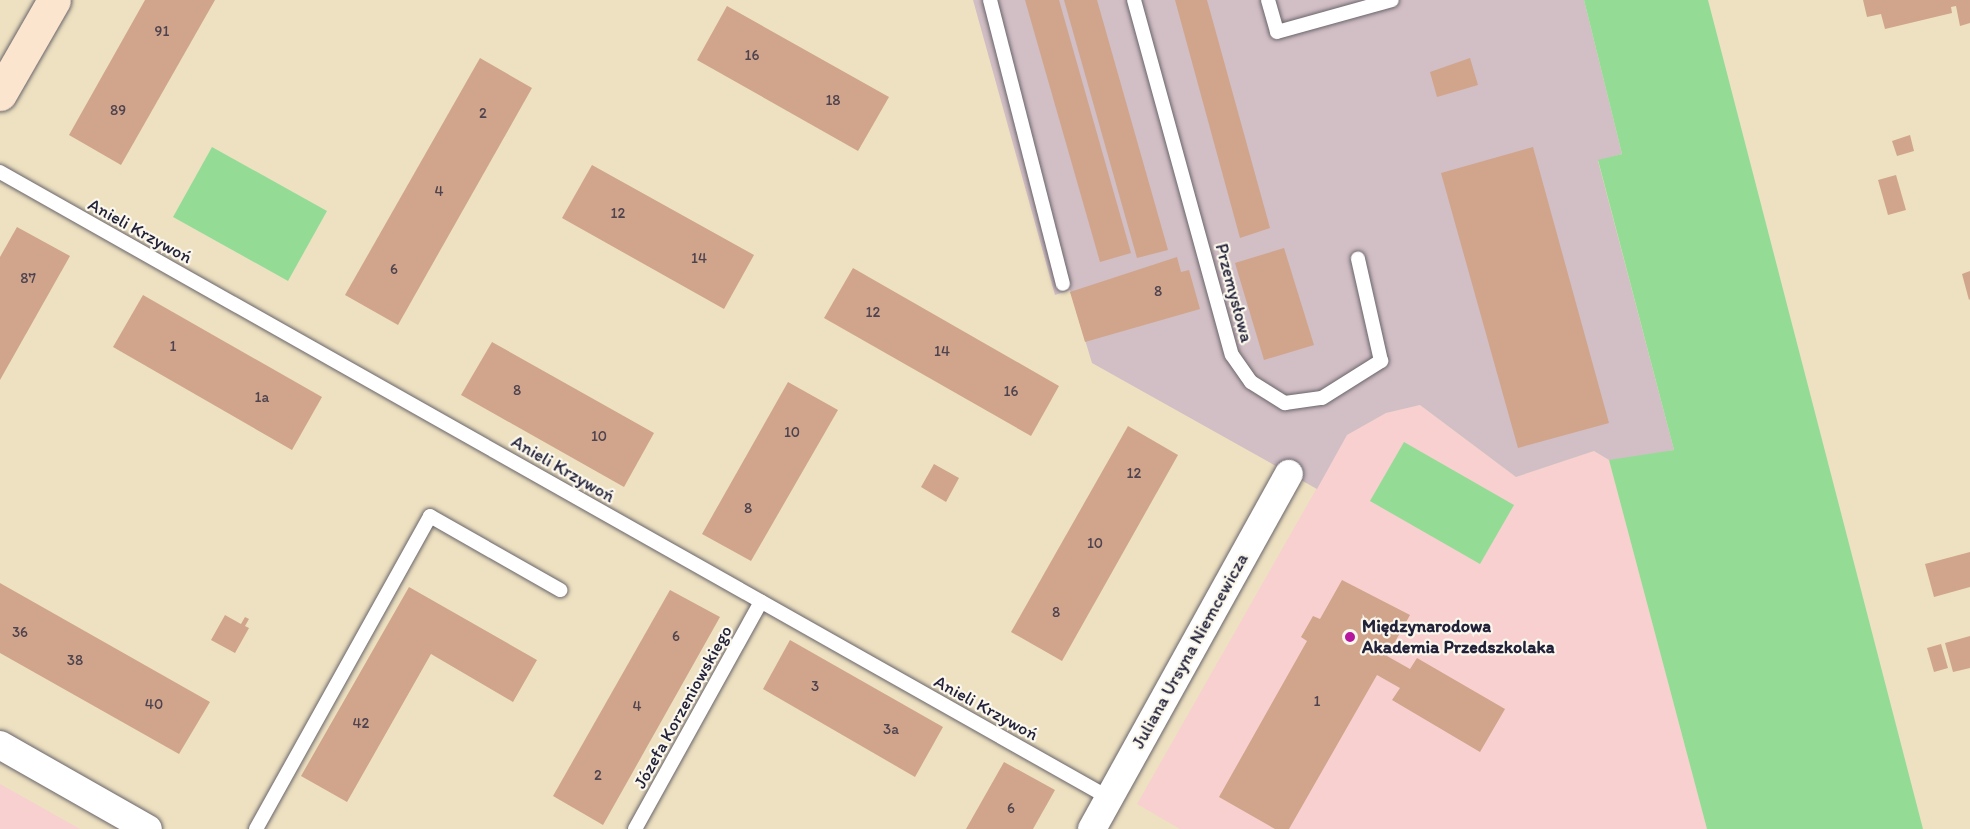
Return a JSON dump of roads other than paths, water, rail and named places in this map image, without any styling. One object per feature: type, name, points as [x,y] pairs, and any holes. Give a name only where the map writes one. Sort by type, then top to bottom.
[{"type":"main road","points":[[0,94],[54,0]]},
{"type":"street","name":"Juliana Ursyna Niemcewicza","points":[[1092,829],[1289,474]]},
{"type":"street","points":[[0,746],[148,829]]},
{"type":"lane","points":[[990,0],[1064,285]]},
{"type":"lane","name":"Przemysłowa","points":[[1134,0],[1232,355],[1251,382],[1285,403],[1322,398],[1382,361],[1358,259]]},
{"type":"lane","points":[[1268,0],[1277,32],[1392,0]]},
{"type":"lane","name":"Anieli Krzywoń","points":[[0,172],[1109,798]]},
{"type":"lane","points":[[256,829],[430,516],[560,590]]},
{"type":"lane","name":"Józefa Korzeniowskiego","points":[[635,829],[761,602]]},
{"type":"place","name":"Międzynarodowa Akademia Przedszkolaka","points":[[1350,637]]}]
